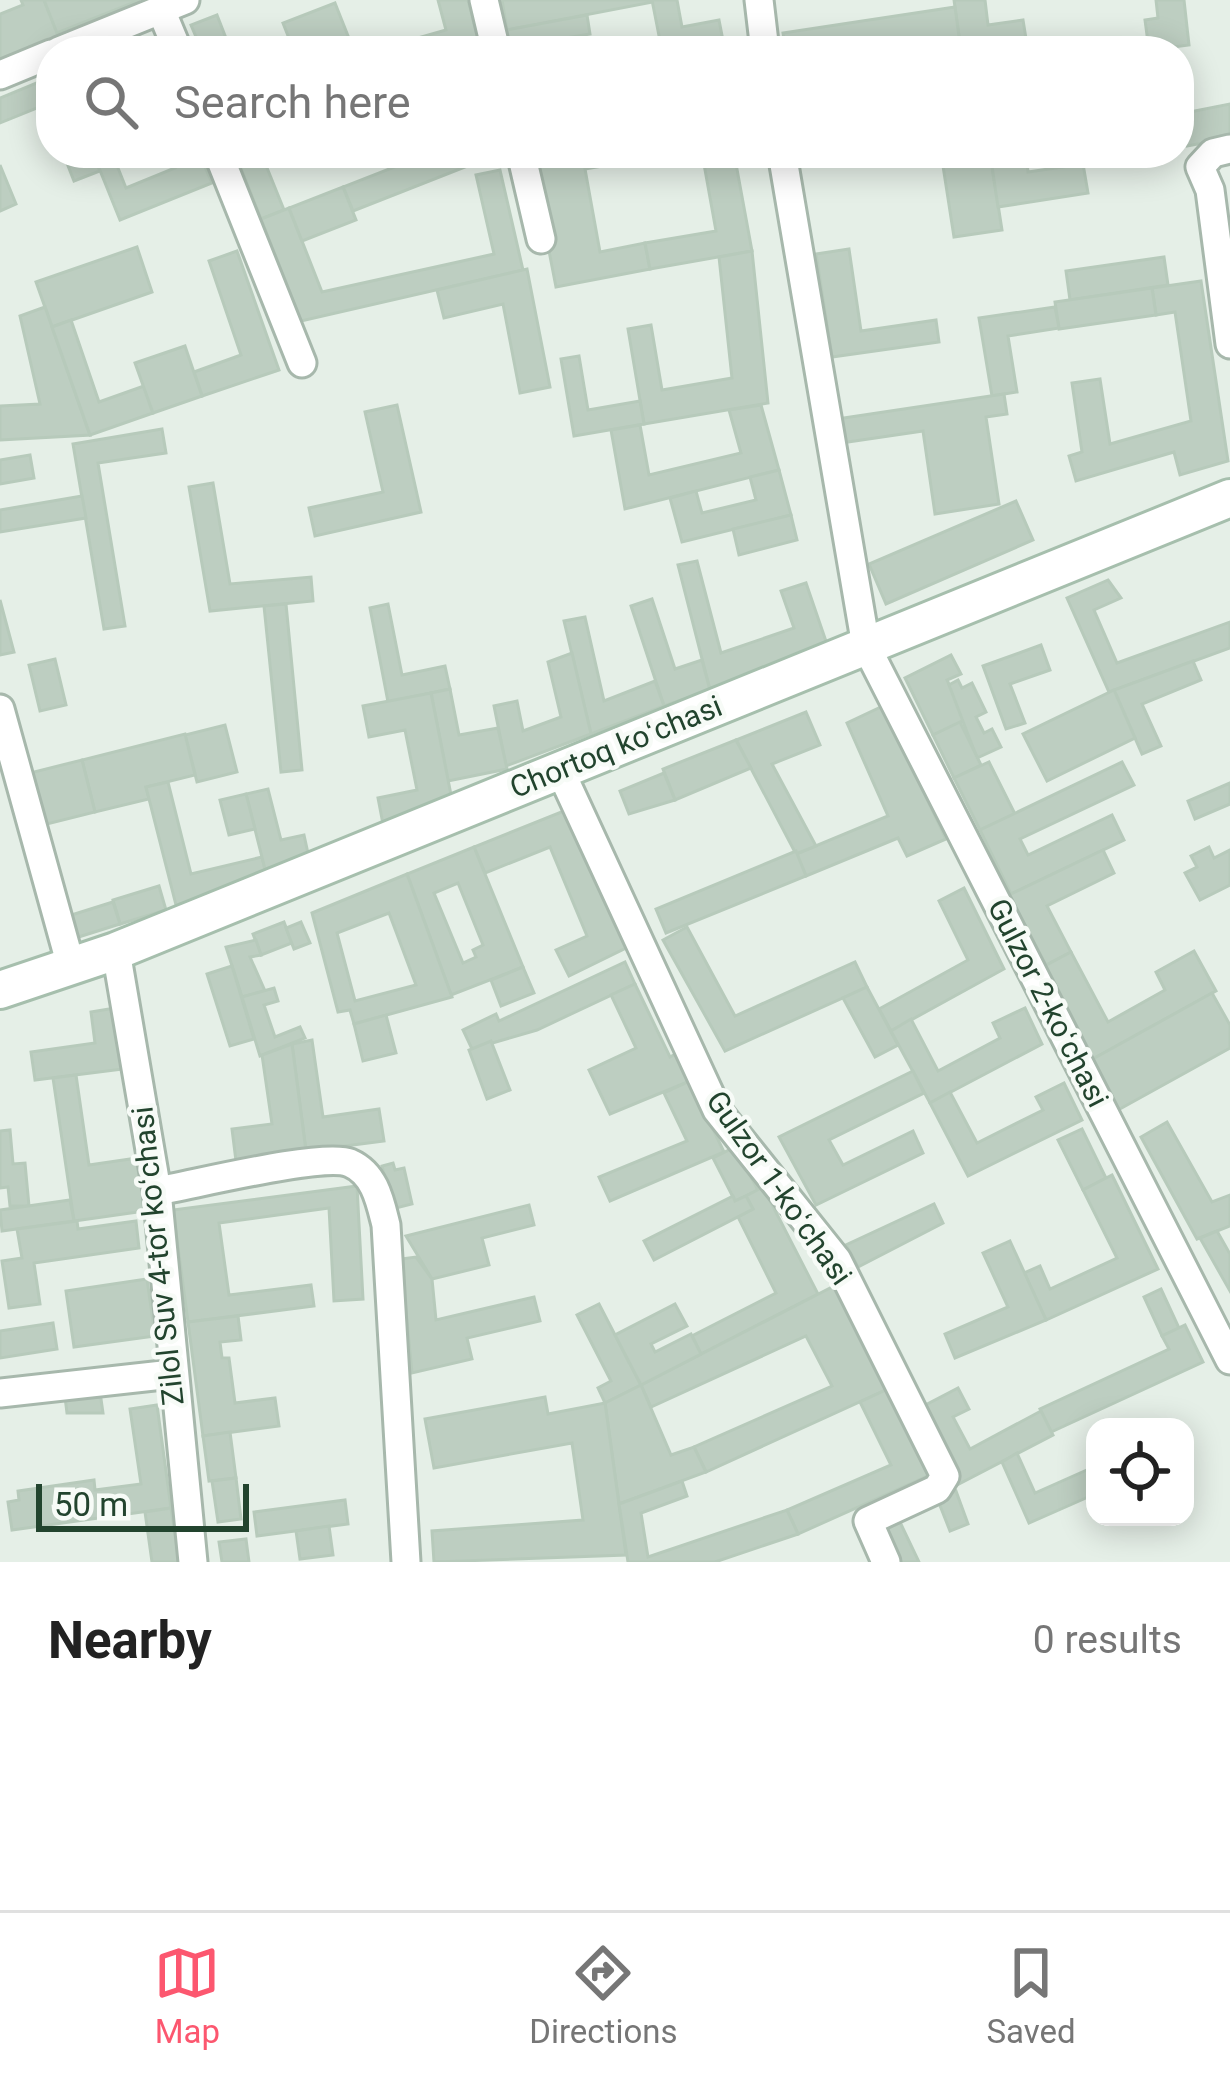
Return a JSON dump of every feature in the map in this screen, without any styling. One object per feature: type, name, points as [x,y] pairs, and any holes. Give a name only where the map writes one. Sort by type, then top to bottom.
[{"type":"main road","name":"Chortoq koʻchasi","points":[[0,990],[116,951],[866,646],[1227,506]]},
{"type":"street","points":[[484,0],[492,36]]},
{"type":"street","points":[[759,0],[763,36]]},
{"type":"street","points":[[97,36],[173,5],[176,36]]},
{"type":"street","points":[[0,75],[36,61]]},
{"type":"street","points":[[1230,149],[1213,153],[1200,166],[1210,190],[1230,344]]},
{"type":"street","points":[[224,168],[302,363]]},
{"type":"street","points":[[524,168],[541,239]]},
{"type":"street","name":"Gulzor 2-koʻchasi","points":[[785,168],[866,646],[1230,1360]]},
{"type":"street","points":[[0,709],[71,966]]},
{"type":"street","name":"Gulzor 1-koʻchasi","points":[[560,770],[717,1110],[837,1260],[945,1476],[937,1490],[868,1521],[886,1562]]},
{"type":"street","name":"Zilol Suv 4-tor koʻchasi","points":[[116,951],[157,1191],[193,1562]]},
{"type":"street","points":[[157,1191],[331,1159],[362,1172],[376,1188],[386,1225],[406,1562]]},
{"type":"street","points":[[0,1393],[172,1374]]},
{"type":"building","points":[[21,0],[44,0],[59,36],[36,36],[36,46],[0,61],[0,14],[23,5]]},
{"type":"building","points":[[44,0],[140,0],[57,33]]},
{"type":"building","points":[[438,0],[468,0],[477,36],[425,36],[446,30]]},
{"type":"building","points":[[502,0],[652,0],[653,2],[507,30]]},
{"type":"building","points":[[652,0],[677,0],[682,27],[719,20],[722,36],[659,36]]},
{"type":"building","points":[[954,0],[985,0],[988,25],[1023,20],[1026,36],[959,36]]},
{"type":"building","points":[[1156,0],[1184,0],[1188,36],[1147,36],[1145,20],[1158,18]]},
{"type":"building","points":[[335,3],[348,36],[288,36],[283,23]]},
{"type":"building","points":[[955,7],[959,36],[784,36]]},
{"type":"building","points":[[217,15],[225,36],[196,36],[191,25]]},
{"type":"building","points":[[587,15],[590,34],[508,36],[507,30]]},
{"type":"building","points":[[36,83],[36,108],[0,123],[0,98]]},
{"type":"building","points":[[1230,104],[1230,138],[1194,145],[1194,111]]},
{"type":"building","points":[[0,165],[16,204],[0,211]]},
{"type":"building","points":[[69,168],[99,168],[100,171],[74,181]]},
{"type":"building","points":[[99,168],[118,168],[126,188],[175,168],[206,168],[212,183],[120,220]]},
{"type":"building","points":[[241,168],[267,168],[284,210],[261,219]]},
{"type":"building","points":[[392,168],[463,168],[353,211],[343,187]]},
{"type":"building","points":[[533,168],[591,168],[585,169],[600,252],[645,243],[650,269],[556,287]]},
{"type":"building","points":[[705,168],[737,168],[752,251],[650,269],[645,243],[716,231]]},
{"type":"building","points":[[943,168],[992,168],[1002,230],[954,237]]},
{"type":"building","points":[[992,168],[1028,168],[1028,172],[1084,168],[1088,193],[998,207]]},
{"type":"building","points":[[500,170],[523,270],[301,321],[261,219],[289,208],[322,292],[494,254],[476,175]]},
{"type":"building","points":[[343,187],[356,220],[302,241],[289,208]]},
{"type":"building","points":[[137,247],[152,292],[52,327],[36,282]]},
{"type":"building","points":[[849,249],[861,331],[936,320],[939,342],[832,357],[816,254]]},
{"type":"building","points":[[237,251],[279,370],[202,396],[194,372],[241,355],[209,261]]},
{"type":"building","points":[[752,251],[768,403],[644,424],[628,329],[651,325],[662,390],[732,378],[719,257]]},
{"type":"building","points":[[1164,257],[1168,285],[1070,300],[1066,271]]},
{"type":"building","points":[[527,269],[550,387],[520,393],[503,304],[444,318],[437,290]]},
{"type":"building","points":[[1201,281],[1228,461],[1180,475],[1174,452],[1076,481],[1069,456],[1082,452],[1072,383],[1100,379],[1110,444],[1191,421],[1175,312],[1156,315],[1152,288]]},
{"type":"building","points":[[1152,288],[1156,315],[1059,329],[1055,302]]},
{"type":"building","points":[[45,307],[90,435],[0,440],[0,406],[40,404],[20,316]]},
{"type":"building","points":[[1055,307],[1059,328],[1008,336],[1017,392],[992,396],[979,318]]},
{"type":"building","points":[[71,320],[99,402],[144,386],[153,413],[90,435],[52,327]]},
{"type":"building","points":[[185,346],[202,396],[153,413],[135,363]]},
{"type":"building","points":[[579,356],[588,410],[640,401],[644,424],[574,436],[561,359]]},
{"type":"building","points":[[1004,394],[1007,414],[986,417],[999,504],[935,514],[923,431],[841,443],[837,419]]},
{"type":"building","points":[[397,405],[421,512],[315,536],[309,508],[383,492],[365,412]]},
{"type":"building","points":[[761,405],[779,470],[625,509],[611,430],[640,425],[649,475],[741,453],[729,410]]},
{"type":"building","points":[[162,429],[166,453],[98,463],[125,626],[104,629],[73,444]]},
{"type":"building","points":[[30,455],[34,478],[0,484],[0,460]]},
{"type":"building","points":[[779,470],[791,515],[682,542],[670,498],[696,491],[702,513],[756,500],[750,477]]},
{"type":"building","points":[[213,483],[230,584],[311,577],[313,601],[210,611],[189,487]]},
{"type":"building","points":[[82,496],[86,518],[0,532],[0,510]]},
{"type":"building","points":[[1016,501],[1033,540],[886,604],[869,564]]},
{"type":"building","points":[[791,515],[797,540],[739,555],[733,529]]},
{"type":"building","points":[[697,561],[721,653],[794,628],[781,591],[806,583],[829,650],[710,690],[678,565]]},
{"type":"building","points":[[1108,580],[1121,598],[1094,610],[1117,663],[1230,622],[1230,648],[1109,692],[1067,598]]},
{"type":"building","points":[[652,599],[675,669],[702,660],[710,690],[664,706],[631,606]]},
{"type":"building","points":[[0,600],[14,652],[0,655]]},
{"type":"building","points":[[286,604],[302,770],[281,772],[264,606]]},
{"type":"building","points":[[388,604],[402,675],[445,666],[450,689],[388,702],[370,608]]},
{"type":"building","points":[[585,617],[604,701],[655,681],[664,706],[591,734],[564,621]]},
{"type":"building","points":[[1041,645],[1050,670],[1010,684],[1025,723],[1006,729],[983,666]]},
{"type":"building","points":[[572,653],[591,734],[506,766],[494,706],[517,701],[523,731],[561,717],[548,662]]},
{"type":"building","points":[[951,655],[961,674],[947,680],[966,720],[933,735],[905,678]]},
{"type":"building","points":[[55,659],[66,705],[40,711],[29,665]]},
{"type":"building","points":[[1193,661],[1201,680],[1142,704],[1161,746],[1142,754],[1114,690]]},
{"type":"building","points":[[958,680],[962,688],[972,683],[986,712],[976,717],[984,733],[992,729],[1001,747],[977,758],[949,685]]},
{"type":"building","points":[[450,689],[459,735],[498,728],[507,769],[448,781],[431,693]]},
{"type":"building","points":[[1114,690],[1135,738],[1047,781],[1023,734]]},
{"type":"building","points":[[431,693],[454,810],[383,824],[378,798],[417,790],[405,730],[369,737],[363,706]]},
{"type":"building","points":[[883,706],[946,839],[907,856],[898,838],[806,876],[796,854],[888,816],[847,723]]},
{"type":"building","points":[[806,712],[820,745],[772,764],[816,846],[796,854],[736,740]]},
{"type":"building","points":[[960,722],[981,765],[954,778],[933,735]]},
{"type":"building","points":[[225,725],[237,772],[197,782],[185,735]]},
{"type":"building","points":[[185,734],[195,775],[146,787],[149,799],[95,812],[82,760]]},
{"type":"building","points":[[736,740],[751,768],[675,800],[663,769]]},
{"type":"building","points":[[82,760],[95,812],[35,827],[22,775]]},
{"type":"building","points":[[989,762],[1015,814],[980,830],[954,778]]},
{"type":"building","points":[[1122,762],[1134,785],[1020,839],[1028,855],[1112,815],[1124,840],[1011,894],[980,830]]},
{"type":"building","points":[[664,773],[675,800],[629,814],[620,791]]},
{"type":"building","points":[[168,782],[191,874],[262,857],[268,882],[176,905],[146,787]]},
{"type":"building","points":[[1230,783],[1230,804],[1195,819],[1188,801]]},
{"type":"building","points":[[268,789],[281,840],[304,835],[309,858],[265,869],[246,794]]},
{"type":"building","points":[[246,794],[255,829],[229,835],[220,800]]},
{"type":"building","points":[[564,811],[628,947],[569,976],[556,950],[587,936],[550,847],[485,873],[474,847]]},
{"type":"building","points":[[474,847],[523,967],[451,995],[407,874]],"holes":[[[458,883],[483,945],[473,950],[476,957],[463,963],[434,893]]]},
{"type":"building","points":[[1209,847],[1214,858],[1230,850],[1230,885],[1200,900],[1185,873],[1197,867],[1191,856]]},
{"type":"building","points":[[1103,850],[1114,873],[1047,906],[1071,952],[1046,965],[1009,895]]},
{"type":"building","points":[[796,851],[806,876],[666,933],[656,909]]},
{"type":"building","points":[[407,874],[452,997],[354,1024],[350,1010],[338,1012],[312,913]],"holes":[[[389,913],[416,985],[355,1001],[337,933]]]},
{"type":"building","points":[[159,886],[166,910],[120,924],[113,900]]},
{"type":"building","points":[[964,888],[1004,969],[891,1031],[879,1009],[968,960],[939,901]]},
{"type":"building","points":[[113,902],[120,924],[72,939],[65,917]]},
{"type":"building","points":[[284,922],[292,943],[261,955],[253,934]]},
{"type":"building","points":[[301,922],[310,943],[294,949],[286,928]]},
{"type":"building","points":[[687,927],[735,1016],[855,962],[867,987],[725,1051],[663,940]]},
{"type":"building","points":[[256,940],[261,955],[250,957],[265,991],[242,997],[226,947]]},
{"type":"building","points":[[1194,951],[1216,991],[1091,1060],[1041,968],[1071,952],[1108,1022],[1165,990],[1156,972]]},
{"type":"building","points":[[625,962],[635,984],[537,1030],[472,1049],[463,1030],[496,1014],[499,1021]]},
{"type":"building","points":[[232,966],[254,1039],[230,1046],[207,974]]},
{"type":"building","points":[[523,967],[534,993],[501,1006],[491,980]]},
{"type":"building","points":[[635,984],[670,1057],[677,1053],[690,1081],[610,1114],[589,1070],[636,1048],[611,995]]},
{"type":"building","points":[[867,987],[898,1045],[875,1057],[843,998]]},
{"type":"building","points":[[274,988],[278,1001],[264,1005],[275,1037],[300,1027],[305,1038],[260,1056],[242,997]]},
{"type":"building","points":[[1212,993],[1230,1025],[1230,1048],[1118,1110],[1091,1060]]},
{"type":"building","points":[[115,1008],[123,1069],[35,1080],[31,1052],[95,1043],[91,1012]]},
{"type":"building","points":[[1025,1008],[1042,1044],[930,1103],[891,1031],[911,1019],[938,1071],[1000,1038],[993,1023]]},
{"type":"building","points":[[386,1015],[396,1053],[363,1061],[354,1024]]},
{"type":"building","points":[[312,1040],[323,1117],[379,1109],[384,1141],[306,1151],[292,1044]]},
{"type":"building","points":[[491,1041],[510,1090],[487,1099],[469,1050]]},
{"type":"building","points":[[292,1044],[306,1151],[236,1161],[232,1129],[272,1124],[262,1055]]},
{"type":"building","points":[[913,1071],[924,1093],[829,1140],[843,1165],[913,1131],[923,1153],[816,1205],[779,1137]]},
{"type":"building","points":[[76,1075],[89,1165],[144,1157],[152,1210],[74,1221],[53,1078]]},
{"type":"building","points":[[690,1081],[724,1152],[610,1201],[599,1177],[687,1141],[664,1093]]},
{"type":"building","points":[[1064,1083],[1082,1120],[968,1176],[930,1103],[950,1092],[977,1143],[1043,1110],[1036,1097]]},
{"type":"building","points":[[1167,1122],[1212,1202],[1230,1195],[1230,1226],[1197,1239],[1141,1137]]},
{"type":"building","points":[[1082,1129],[1106,1178],[1083,1190],[1058,1140]]},
{"type":"building","points":[[10,1130],[13,1164],[25,1163],[29,1206],[10,1206],[8,1187],[0,1188],[0,1131]]},
{"type":"building","points":[[735,1147],[758,1190],[735,1201],[713,1158]]},
{"type":"building","points":[[393,1163],[395,1170],[404,1168],[412,1204],[392,1209],[382,1166]]},
{"type":"building","points":[[1112,1175],[1158,1269],[1046,1320],[1024,1273],[1040,1266],[1050,1289],[1117,1258],[1083,1190]]},
{"type":"building","points":[[357,1186],[363,1299],[334,1301],[329,1208],[219,1223],[229,1295],[311,1285],[314,1306],[188,1322],[173,1210]]},
{"type":"building","points":[[763,1187],[818,1294],[701,1354],[692,1336],[776,1293],[738,1217],[753,1209],[746,1196]]},
{"type":"building","points":[[733,1196],[735,1201],[746,1196],[753,1209],[654,1260],[644,1241]]},
{"type":"building","points":[[70,1200],[74,1221],[2,1231],[0,1210]]},
{"type":"building","points":[[934,1204],[943,1223],[858,1267],[846,1245]]},
{"type":"building","points":[[529,1205],[534,1225],[482,1238],[489,1265],[432,1279],[406,1236]]},
{"type":"building","points":[[77,1221],[78,1229],[136,1221],[139,1248],[34,1263],[40,1304],[9,1308],[2,1261],[22,1258],[17,1229]]},
{"type":"building","points":[[1217,1231],[1230,1254],[1230,1291],[1200,1238]]},
{"type":"building","points":[[1010,1241],[1046,1320],[955,1358],[945,1334],[1008,1307],[983,1253]]},
{"type":"building","points":[[416,1257],[432,1279],[436,1320],[534,1297],[540,1321],[467,1338],[472,1359],[412,1373],[401,1259]]},
{"type":"building","points":[[147,1279],[155,1336],[74,1347],[66,1291]]},
{"type":"building","points":[[836,1285],[890,1388],[706,1472],[694,1447],[832,1386],[806,1336],[651,1407],[641,1385]]},
{"type":"building","points":[[1161,1289],[1179,1328],[1162,1336],[1144,1297]]},
{"type":"building","points":[[599,1304],[641,1385],[605,1403],[598,1388],[611,1381],[577,1315]]},
{"type":"building","points":[[675,1304],[687,1326],[651,1344],[655,1352],[691,1334],[701,1354],[641,1385],[615,1335]]},
{"type":"building","points":[[238,1316],[241,1340],[220,1342],[222,1358],[229,1358],[235,1403],[275,1398],[279,1426],[203,1436],[188,1322]]},
{"type":"building","points":[[53,1323],[57,1349],[0,1358],[0,1331]]},
{"type":"building","points":[[1185,1325],[1203,1362],[1051,1432],[1040,1409],[1169,1349],[1162,1336]]},
{"type":"building","points":[[641,1385],[671,1455],[694,1447],[706,1472],[619,1504],[605,1403]]},
{"type":"building","points":[[890,1388],[932,1474],[798,1534],[787,1510],[891,1465],[860,1402]]},
{"type":"building","points":[[958,1388],[969,1409],[953,1417],[970,1449],[1041,1411],[1053,1435],[957,1485],[918,1409]]},
{"type":"building","points":[[100,1392],[103,1413],[67,1413],[65,1397]]},
{"type":"building","points":[[545,1397],[548,1414],[605,1403],[626,1555],[434,1562],[432,1531],[583,1520],[572,1443],[434,1468],[425,1419]]},
{"type":"building","points":[[157,1405],[171,1508],[12,1530],[8,1502],[19,1500],[18,1491],[94,1480],[95,1490],[141,1484],[130,1409]]},
{"type":"building","points":[[230,1432],[236,1478],[209,1481],[203,1436]]},
{"type":"building","points":[[1017,1453],[1035,1493],[1086,1470],[1086,1498],[1029,1523],[1002,1462]]},
{"type":"building","points":[[236,1478],[241,1519],[218,1522],[212,1481]]},
{"type":"building","points":[[682,1481],[687,1496],[641,1513],[648,1557],[787,1510],[798,1534],[715,1562],[628,1562],[619,1504]]},
{"type":"building","points":[[956,1491],[968,1524],[950,1531],[937,1498]]},
{"type":"building","points":[[345,1500],[348,1524],[257,1536],[254,1512]]},
{"type":"building","points":[[171,1508],[179,1562],[152,1562],[145,1512]]},
{"type":"building","points":[[899,1520],[919,1562],[896,1562],[880,1529]]},
{"type":"building","points":[[329,1526],[333,1555],[300,1559],[296,1531]]},
{"type":"building","points":[[246,1539],[249,1562],[222,1562],[219,1542]]}]
